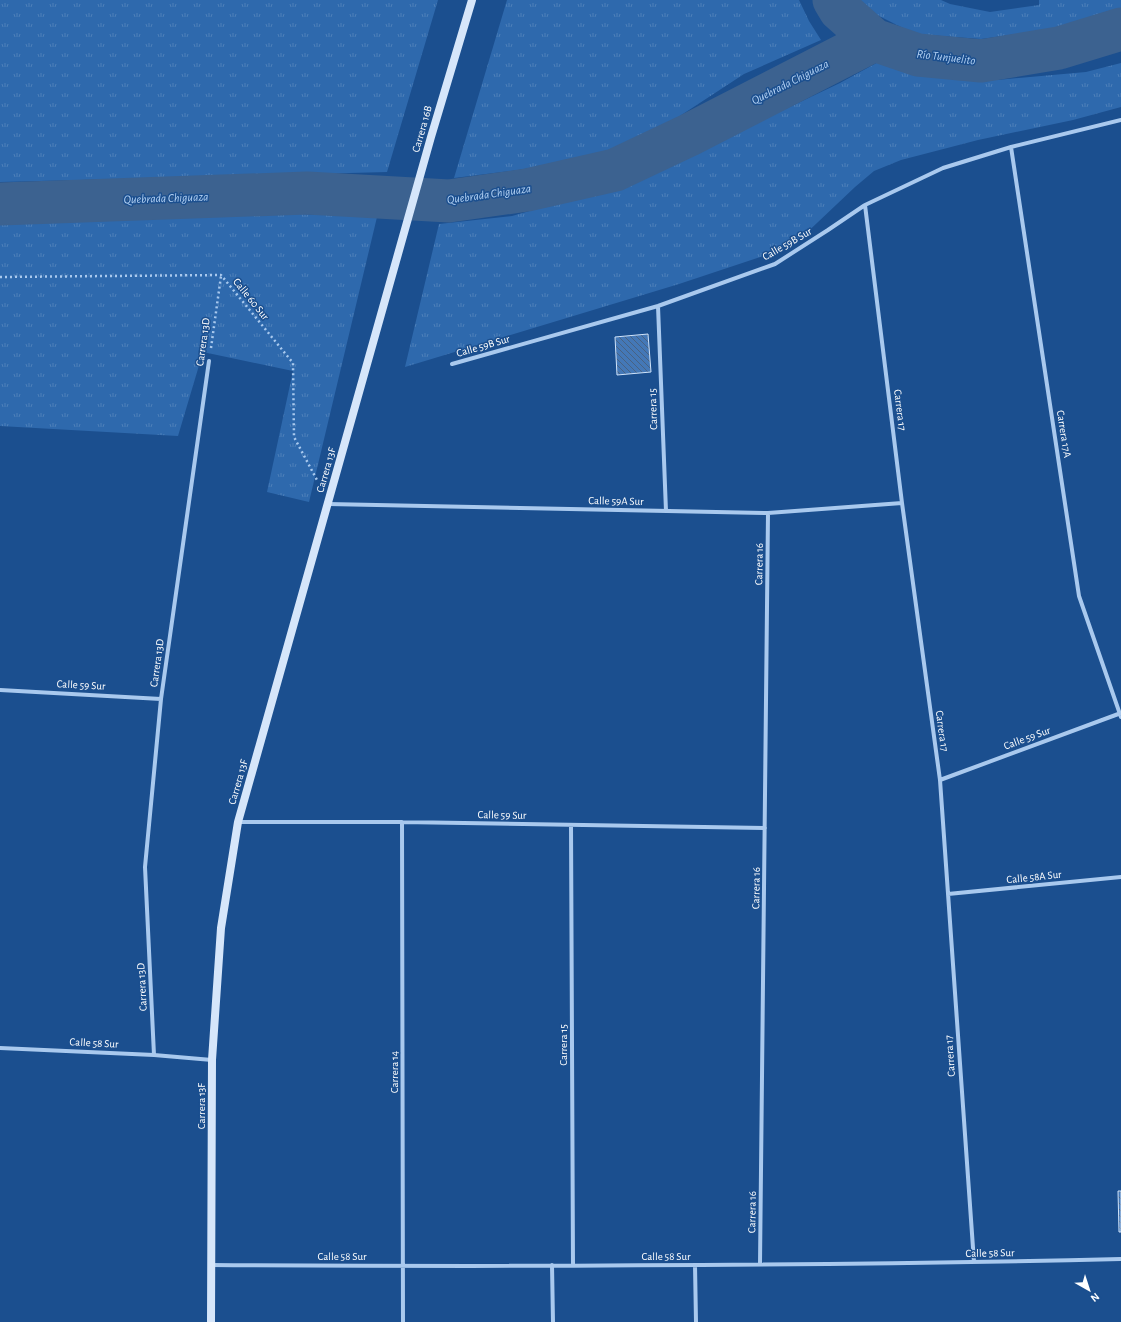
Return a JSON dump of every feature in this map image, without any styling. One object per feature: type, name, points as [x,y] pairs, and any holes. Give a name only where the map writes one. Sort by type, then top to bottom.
[{"type":"street","name":"Carrera 16B","points":[[396,266],[472,0]]},
{"type":"street","name":"Calle 59B Sur","points":[[452,364],[658,306],[775,264],[865,205],[943,168],[1011,148],[1121,120]]},
{"type":"street","name":"Carrera 17A","points":[[1011,148],[1079,596],[1121,714]]},
{"type":"street","name":"Carrera 17","points":[[865,205],[902,503],[940,780],[974,1262]]},
{"type":"street","name":"Carrera 13F","points":[[211,1322],[212,1060],[221,928],[238,822],[396,266]]},
{"type":"street","name":"Carrera 15","points":[[658,306],[666,511]]},
{"type":"street","name":"Carrera 13D","points":[[154,1055],[145,867],[161,699],[209,361]]},
{"type":"street","name":"Calle 59A Sur","points":[[328,504],[768,513],[902,503]]},
{"type":"street","name":"Carrera 16","points":[[760,1264],[768,513]]},
{"type":"street","name":"Calle 59 Sur","points":[[0,690],[161,699]]},
{"type":"street","name":"Calle 59 Sur","points":[[940,780],[1121,714]]},
{"type":"street","name":"Calle 59 Sur","points":[[238,822],[402,822],[765,828]]},
{"type":"street","name":"Carrera 14","points":[[402,822],[403,1322]]},
{"type":"street","name":"Carrera 15","points":[[571,825],[573,1265]]},
{"type":"street","name":"Calle 58A Sur","points":[[948,894],[1121,877]]},
{"type":"street","name":"Calle 58 Sur","points":[[0,1048],[154,1055],[212,1060]]},
{"type":"street","name":"Calle 58 Sur","points":[[211,1265],[695,1265],[1121,1259]]},
{"type":"street","points":[[552,1265],[553,1322]]},
{"type":"street","points":[[695,1265],[696,1322]]},
{"type":"path","name":"Calle 60 Sur","points":[[0,278],[221,276],[293,363],[294,437],[319,484]]},
{"type":"path","name":"Carrera 13D","points":[[209,361],[221,276]]},
{"type":"green space","points":[[0,0],[438,0],[387,172],[0,182]]},
{"type":"green space","points":[[507,0],[799,0],[809,21],[821,40],[744,74],[660,129],[604,157],[454,178]]},
{"type":"green space","points":[[857,0],[941,0],[950,4],[990,12],[1039,5],[1039,0],[1121,0],[1121,10],[1060,28],[981,39],[915,34],[861,7]]},
{"type":"green space","points":[[882,60],[910,70],[953,78],[997,80],[1086,72],[1121,63],[1121,107],[1073,120],[978,140],[901,160],[874,171],[799,240],[769,254],[679,284],[405,367],[439,224],[512,216],[611,188],[702,149],[840,83]]},
{"type":"green space","points":[[224,211],[377,217],[309,502],[267,492],[293,371],[203,352],[178,436],[0,426],[0,225]]},
{"type":"building","points":[[648,334],[651,372],[617,375],[615,337]]},
{"type":"building","points":[[1118,1191],[1121,1191],[1121,1232],[1119,1232]]},
{"type":"waterway","name":"Río Tunjuelito","points":[[834,0],[840,10],[874,40],[918,55],[981,61],[1059,48],[1121,29]]},
{"type":"waterway","name":"Quebrada Chiguaza","points":[[0,204],[307,193],[449,201],[527,190],[615,170],[689,135],[874,40]]}]
